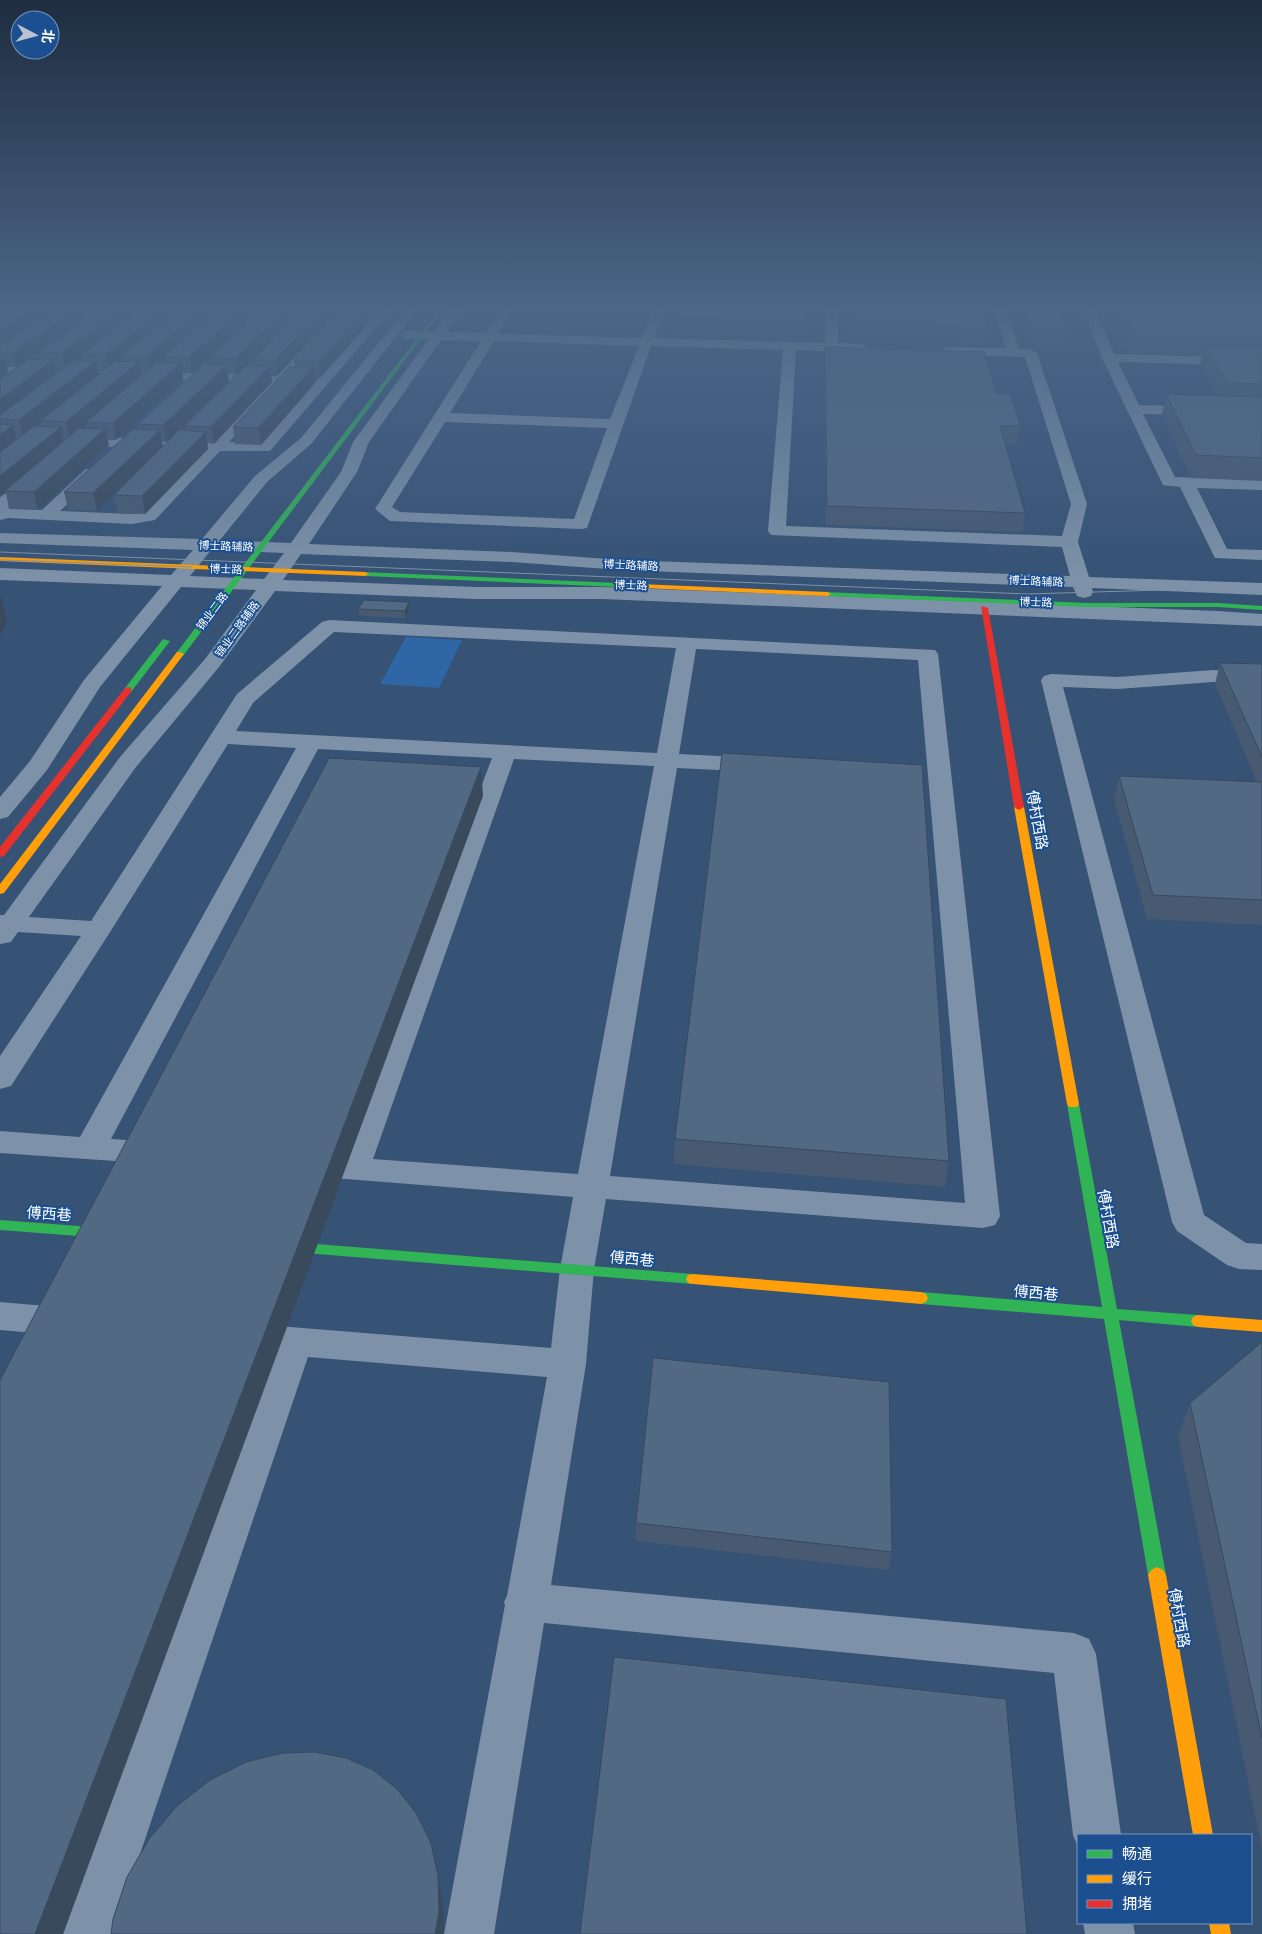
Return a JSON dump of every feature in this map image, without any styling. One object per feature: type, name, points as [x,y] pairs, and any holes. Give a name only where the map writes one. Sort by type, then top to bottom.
[{"type":"main road","name":"锦业二路","points":[[0,891],[241,559],[361,398]]},
{"type":"main road","name":"博士路","points":[[0,550],[241,559]]},
{"type":"main road","name":"博士路","points":[[0,559],[197,557]]},
{"type":"main road","name":"博士路","points":[[282,566],[1077,604],[1218,605],[1262,608]]},
{"type":"main road","points":[[1082,587],[1262,599]]},
{"type":"main road","name":"傅村西路","points":[[984,608],[1203,1834]]},
{"type":"main road","name":"锦业二路","points":[[0,854],[176,628]]},
{"type":"main road","name":"傅西巷","points":[[0,1225],[129,1235]]},
{"type":"main road","name":"傅西巷","points":[[268,1246],[577,1269],[1262,1326]]},
{"type":"street","points":[[0,516],[8,513],[132,519],[149,516],[264,398]]},
{"type":"street","points":[[0,438],[265,448],[309,398]]},
{"type":"street","name":"锦业二路辅路","points":[[0,812],[39,765],[92,684],[261,479],[306,440],[346,398]]},
{"type":"street","name":"锦业二路辅路","points":[[4,929],[128,762],[212,663],[349,472],[382,398]]},
{"type":"street","points":[[451,398],[383,509],[396,517],[581,524],[625,398]]},
{"type":"street","points":[[786,398],[777,531],[1069,542]]},
{"type":"street","points":[[1045,398],[1080,504],[1069,542],[1082,587]]},
{"type":"street","points":[[1129,398],[1169,482],[1262,485]]},
{"type":"street","points":[[1134,409],[1262,413]]},
{"type":"street","points":[[440,417],[616,424]]},
{"type":"street","points":[[15,451],[44,428]]},
{"type":"street","points":[[63,453],[90,429]]},
{"type":"street","points":[[46,515],[139,430]]},
{"type":"street","points":[[161,458],[187,431]]},
{"type":"street","points":[[0,506],[49,465]]},
{"type":"street","points":[[1186,482],[1221,554],[1262,556]]},
{"type":"street","points":[[101,517],[114,504]]},
{"type":"street","name":"博士路辅路","points":[[0,538],[197,557],[241,559],[476,593],[602,593],[1262,620]]},
{"type":"street","name":"博士路辅路","points":[[241,559],[282,566],[512,557],[621,565],[1082,587],[1262,589]]},
{"type":"street","name":"博士路辅路","points":[[0,574],[176,582],[208,587],[241,559]]},
{"type":"street","points":[[0,1079],[99,929],[245,699],[329,626],[928,654],[930,774],[983,1216],[276,1162]]},
{"type":"street","points":[[469,1934],[525,1602],[568,1364],[577,1269],[687,644]]},
{"type":"street","points":[[1262,678],[1213,676],[1118,683],[1051,680],[1190,1222],[1239,1256],[1262,1258]]},
{"type":"street","points":[[220,737],[784,766]]},
{"type":"street","points":[[90,1148],[310,742]]},
{"type":"street","points":[[354,1168],[505,752]]},
{"type":"street","points":[[4,929],[99,929]]},
{"type":"street","points":[[0,1142],[188,1156]]},
{"type":"street","points":[[0,1316],[103,1325]]},
{"type":"street","points":[[18,1353],[36,1319]]},
{"type":"street","points":[[247,1338],[568,1364]]},
{"type":"street","points":[[88,1934],[295,1342]]},
{"type":"street","points":[[525,1602],[1074,1654],[1097,1834]]},
{"type":"shaded area","points":[[406,637],[462,640],[439,688],[380,684]]},
{"type":"building","points":[[23,398],[47,398],[19,420],[0,419],[0,415]]},
{"type":"building","points":[[69,398],[95,398],[66,422],[41,420]]},
{"type":"building","points":[[114,398],[141,398],[113,423],[86,422]]},
{"type":"building","points":[[166,398],[192,398],[163,425],[138,424]]},
{"type":"building","points":[[213,398],[239,398],[211,427],[184,426]]},
{"type":"building","points":[[260,398],[285,398],[258,428],[233,427]]},
{"type":"building","points":[[826,398],[1011,398],[1021,426],[1000,426],[1025,513],[827,506]]},
{"type":"building","points":[[1168,398],[1262,398],[1262,458],[1196,455]]},
{"type":"building","points":[[0,424],[13,425],[0,435]]},
{"type":"building","points":[[34,426],[61,427],[0,476],[0,452]]},
{"type":"building","points":[[79,428],[105,429],[34,492],[5,491]]},
{"type":"building","points":[[133,429],[160,430],[93,493],[64,492]]},
{"type":"building","points":[[179,430],[206,432],[142,496],[114,495]]},
{"type":"building","points":[[364,600],[409,602],[405,611],[358,609]]},
{"type":"building","points":[[1220,663],[1262,664],[1262,757]]},
{"type":"building","points":[[722,753],[922,765],[949,1161],[675,1139]]},
{"type":"building","points":[[329,758],[481,767],[35,1934],[0,1934],[0,1380]]},
{"type":"building","points":[[1119,776],[1262,782],[1262,900],[1153,895]]},
{"type":"building","points":[[1262,1342],[1262,1738],[1190,1403]]},
{"type":"building","points":[[653,1358],[889,1382],[892,1552],[636,1523]]},
{"type":"building","points":[[614,1657],[1006,1699],[1027,1934],[580,1934]]},
{"type":"building","points":[[315,1752],[346,1758],[373,1770],[397,1789],[416,1813],[431,1843],[438,1876],[439,1912],[435,1934],[111,1934],[113,1919],[127,1877],[149,1839],[177,1806],[210,1780],[246,1762],[283,1753]]},
{"type":"tram line","points":[[0,552],[1027,594],[1262,587]]},
{"type":"tram line","points":[[0,560],[192,567]]},
{"type":"traffic: fast","points":[[180,654],[374,398]]},
{"type":"traffic: fast","points":[[365,574],[618,585]]},
{"type":"traffic: fast","points":[[827,594],[1087,605],[1218,605],[1262,608]]},
{"type":"traffic: fast","points":[[128,690],[166,641]]},
{"type":"traffic: fast","points":[[1073,1104],[1157,1575]]},
{"type":"traffic: fast","points":[[0,1225],[117,1234]]},
{"type":"traffic: fast","points":[[279,1246],[693,1279]]},
{"type":"traffic: fast","points":[[921,1298],[1198,1321]]},
{"type":"traffic: slow","points":[[0,559],[365,574]]},
{"type":"traffic: slow","points":[[618,585],[827,594]]},
{"type":"traffic: slow","points":[[0,891],[180,654]]},
{"type":"traffic: slow","points":[[1019,807],[1073,1104]]},
{"type":"traffic: slow","points":[[693,1279],[921,1298]]},
{"type":"traffic: slow","points":[[1198,1321],[1262,1326]]},
{"type":"traffic: slow","points":[[1157,1575],[1203,1834]]},
{"type":"traffic: slow","points":[[1219,1924],[1221,1934]]},
{"type":"traffic: jam","points":[[984,608],[1019,807]]},
{"type":"traffic: jam","points":[[0,854],[128,690]]}]
